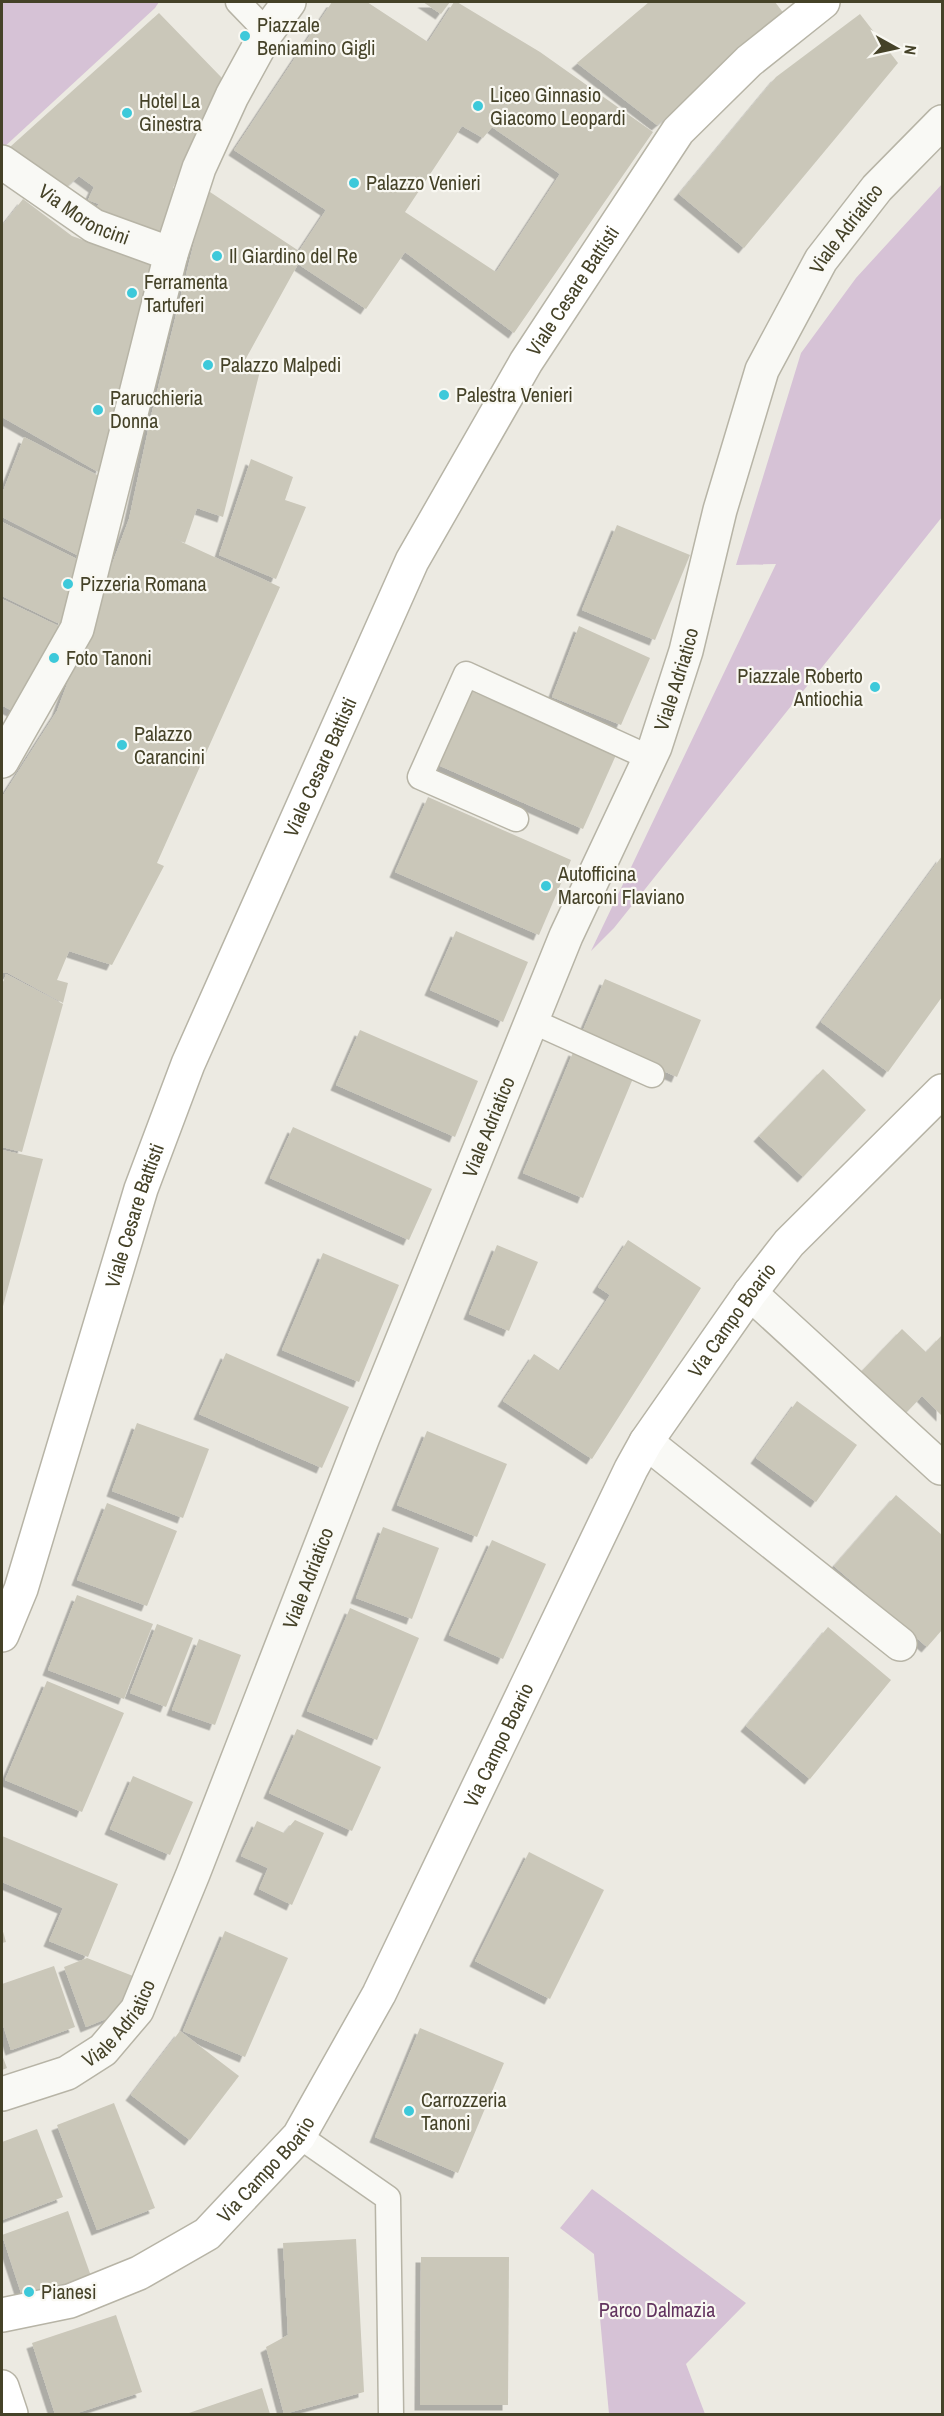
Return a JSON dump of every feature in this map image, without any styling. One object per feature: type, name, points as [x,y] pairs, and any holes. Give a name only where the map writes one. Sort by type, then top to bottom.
[{"type":"street","points":[[4,750],[77,629],[171,254],[199,168],[232,96],[267,32],[289,2]]},
{"type":"street","name":"Viale Cesare Battisti","points":[[2,1635],[21,1589],[141,1190],[188,1064],[411,561],[526,362],[678,131],[748,61],[823,2]]},
{"type":"street","name":"Viale Adriatico","points":[[2,2094],[67,2073],[103,2049],[137,2010],[193,1874],[358,1448],[566,936],[650,758],[686,651],[720,510],[762,370],[821,260],[878,188],[942,122]]},
{"type":"street","name":"Via Moroncini","points":[[2,162],[94,226],[171,254]]},
{"type":"street","name":"Via Campo Boario","points":[[2,2315],[70,2301],[138,2273],[207,2234],[299,2136],[379,1994],[646,1442],[750,1293],[789,1243],[942,1091]]},
{"type":"street","points":[[750,1293],[941,1468],[942,1466]]},
{"type":"street","points":[[646,1442],[900,1644]]},
{"type":"street","points":[[2,2387],[11,2415]]},
{"type":"lane","points":[[238,2],[267,32]]},
{"type":"lane","points":[[516,819],[420,777],[466,674],[650,758]]},
{"type":"lane","points":[[532,1021],[652,1075]]},
{"type":"lane","points":[[299,2136],[388,2198],[391,2415]]},
{"type":"green space","points":[[2,2],[159,2],[2,149]]},
{"type":"green space","points":[[942,184],[942,517],[614,928],[591,951],[776,564],[736,565],[801,353],[856,278]]},
{"type":"green space","name":"Parco Dalmazia","points":[[592,2189],[746,2303],[686,2364],[705,2414],[609,2414],[594,2254],[560,2228]]},
{"type":"building","points":[[332,2],[367,2],[428,42],[454,2],[457,2],[540,52],[653,132],[514,333],[405,252],[366,309],[298,264],[244,362],[261,367],[223,517],[197,508],[185,543],[162,533],[280,587],[157,863],[164,866],[112,965],[69,951],[57,980],[68,983],[63,1003],[8,973],[2,973],[2,797],[57,711],[129,519],[152,412],[207,190],[299,251],[326,210],[234,150]],"holes":[[[462,126],[483,138],[492,127],[560,174],[496,272],[405,212]]]},
{"type":"building","points":[[423,2],[450,2],[441,14]]},
{"type":"building","points":[[649,2],[775,2],[788,19],[657,125],[577,63]]},
{"type":"building","name":"Hotel La Ginestra","points":[[159,13],[222,78],[173,188],[177,191],[161,243],[91,215],[99,204],[88,200],[94,187],[79,176],[62,191],[9,148]]},
{"type":"building","points":[[860,14],[898,63],[744,248],[679,194],[776,77]]},
{"type":"building","points":[[23,199],[72,236],[155,266],[100,473],[2,417],[2,226]]},
{"type":"building","points":[[24,437],[101,477],[81,557],[2,517],[2,494]]},
{"type":"building","points":[[251,459],[293,477],[285,500],[306,507],[276,579],[219,555]]},
{"type":"building","points":[[2,522],[81,561],[62,625],[2,596]]},
{"type":"building","points":[[617,525],[690,555],[655,640],[582,610]]},
{"type":"building","points":[[2,599],[69,631],[22,716],[3,706],[2,708]]},
{"type":"building","points":[[579,626],[650,658],[621,725],[552,697]]},
{"type":"building","points":[[471,691],[616,755],[583,829],[438,765]]},
{"type":"building","points":[[428,797],[571,860],[539,935],[395,872]]},
{"type":"building","points":[[942,856],[942,997],[888,1072],[821,1022]]},
{"type":"building","points":[[456,931],[528,962],[503,1022],[430,990]]},
{"type":"building","points":[[6,974],[63,1004],[22,1152],[2,1147],[2,986]]},
{"type":"building","points":[[605,979],[701,1020],[677,1077],[581,1035]]},
{"type":"building","points":[[360,1030],[478,1081],[455,1137],[336,1085]]},
{"type":"building","points":[[574,1050],[634,1076],[583,1198],[523,1173]]},
{"type":"building","points":[[823,1069],[866,1110],[803,1177],[759,1136]]},
{"type":"building","points":[[293,1127],[432,1189],[409,1240],[270,1178]]},
{"type":"building","points":[[2,1150],[43,1159],[2,1310]]},
{"type":"building","points":[[628,1240],[701,1288],[592,1459],[503,1401],[534,1354],[560,1371],[610,1295],[598,1287]]},
{"type":"building","points":[[497,1245],[538,1262],[509,1331],[469,1314]]},
{"type":"building","points":[[323,1253],[399,1285],[359,1382],[282,1350]]},
{"type":"building","points":[[902,1329],[926,1352],[942,1335],[942,1416],[922,1396],[904,1415],[860,1373]]},
{"type":"building","points":[[226,1353],[349,1407],[322,1468],[199,1414]]},
{"type":"building","points":[[797,1401],[857,1445],[816,1502],[756,1458]]},
{"type":"building","points":[[137,1423],[209,1449],[183,1518],[112,1491]]},
{"type":"building","points":[[427,1431],[507,1464],[477,1537],[397,1505]]},
{"type":"building","points":[[896,1495],[942,1535],[942,1630],[927,1647],[834,1566]]},
{"type":"building","points":[[107,1503],[177,1531],[147,1606],[77,1580]]},
{"type":"building","points":[[383,1527],[439,1548],[412,1619],[356,1598]]},
{"type":"building","points":[[492,1540],[546,1564],[503,1659],[449,1635]]},
{"type":"building","points":[[77,1595],[153,1624],[124,1699],[48,1670]]},
{"type":"building","points":[[350,1608],[419,1638],[377,1740],[307,1711]]},
{"type":"building","points":[[157,1624],[193,1638],[166,1707],[130,1693]]},
{"type":"building","points":[[828,1627],[891,1680],[810,1779],[746,1726]]},
{"type":"building","points":[[199,1639],[241,1655],[215,1725],[172,1710]]},
{"type":"building","points":[[47,1681],[124,1713],[82,1812],[5,1780]]},
{"type":"building","points":[[297,1729],[381,1767],[352,1831],[269,1793]]},
{"type":"building","points":[[133,1776],[193,1802],[170,1855],[110,1829]]},
{"type":"building","points":[[295,1820],[324,1833],[292,1905],[259,1889],[268,1868],[241,1856],[257,1821],[284,1833]]},
{"type":"building","points":[[2,1836],[118,1884],[88,1957],[49,1941],[63,1908],[2,1882]]},
{"type":"building","points":[[529,1852],[604,1890],[550,1999],[475,1961]]},
{"type":"building","points":[[2,1928],[6,1942],[2,1943]]},
{"type":"building","points":[[225,1931],[288,1958],[245,2057],[183,2031]]},
{"type":"building","points":[[87,1958],[133,1976],[118,2014],[86,2027],[64,1967]]},
{"type":"building","points":[[54,1966],[75,2027],[11,2050],[2,2022],[2,1984]]},
{"type":"building","points":[[420,2028],[504,2063],[458,2173],[375,2137]]},
{"type":"building","points":[[180,2031],[239,2076],[190,2140],[131,2095]]},
{"type":"building","points":[[2,2055],[7,2068],[2,2070]]},
{"type":"building","points":[[114,2103],[155,2208],[97,2230],[57,2125]]},
{"type":"building","points":[[37,2129],[63,2197],[2,2220],[2,2142]]},
{"type":"building","points":[[68,2211],[92,2279],[24,2302],[2,2235]]},
{"type":"building","points":[[356,2239],[364,2392],[284,2414],[266,2347],[288,2335],[283,2243]]},
{"type":"building","points":[[421,2257],[509,2257],[508,2405],[420,2405]]},
{"type":"building","points":[[116,2315],[142,2392],[74,2414],[55,2414],[32,2343]]},
{"type":"building","points":[[262,2388],[270,2414],[186,2414]]},
{"type":"place","name":"Piazzale Beniamino Gigli","points":[[245,36]]},
{"type":"place","name":"Liceo Ginnasio Giacomo Leopardi","points":[[478,106]]},
{"type":"place","name":"Hotel La Ginestra","points":[[127,113]]},
{"type":"place","name":"Palazzo Venieri","points":[[354,183]]},
{"type":"place","name":"Il Giardino del Re","points":[[217,256]]},
{"type":"place","name":"Ferramenta Tartuferi","points":[[132,293]]},
{"type":"place","name":"Palazzo Malpedi","points":[[208,365]]},
{"type":"place","name":"Palestra Venieri","points":[[444,395]]},
{"type":"place","name":"Parucchieria Donna","points":[[98,410]]},
{"type":"place","name":"Pizzeria Romana","points":[[68,584]]},
{"type":"place","name":"Foto Tanoni","points":[[54,658]]},
{"type":"place","name":"Piazzale Roberto Antiochia","points":[[875,687]]},
{"type":"place","name":"Palazzo Carancini","points":[[122,745]]},
{"type":"place","name":"Autofficina Marconi Flaviano","points":[[546,886]]},
{"type":"place","name":"Carrozzeria Tanoni","points":[[409,2111]]},
{"type":"place","name":"Pianesi","points":[[29,2292]]}]
